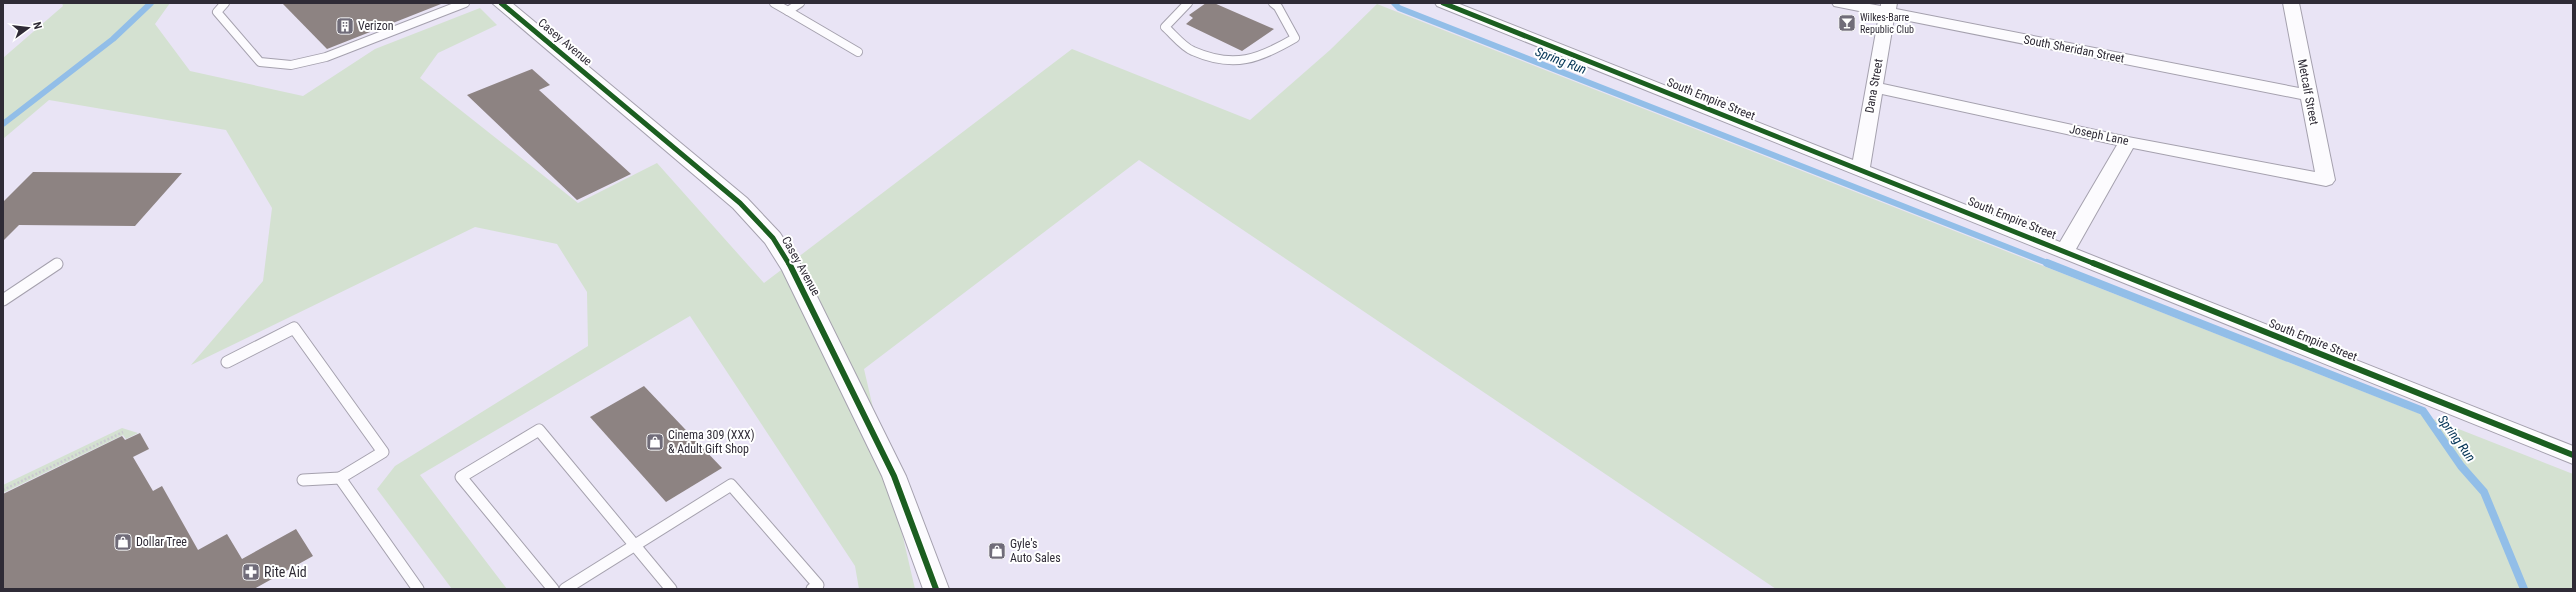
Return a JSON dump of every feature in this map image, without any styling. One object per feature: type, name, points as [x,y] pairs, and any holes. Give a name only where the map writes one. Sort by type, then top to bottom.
[{"type":"street","name":"Casey Avenue","points":[[501,3],[740,203],[773,238],[793,270],[894,476],[936,589]]},
{"type":"street","name":"South Empire Street","points":[[1443,3],[2573,455]]},
{"type":"street","name":"South Sheridan Street","points":[[1840,3],[1888,8],[2307,95]]},
{"type":"street","name":"Metcalf Street","points":[[2291,3],[2307,95],[2326,180]]},
{"type":"street","name":"Dana Street","points":[[1860,170],[1873,87],[1888,8]]},
{"type":"street","name":"Joseph Lane","points":[[1873,87],[2128,142],[2326,180]]},
{"type":"street","points":[[2065,251],[2128,142]]},
{"type":"lane","points":[[225,3],[217,12],[260,62],[291,65],[326,57],[465,3]]},
{"type":"lane","points":[[774,3],[858,52]]},
{"type":"lane","points":[[788,11],[800,3]]},
{"type":"lane","points":[[1188,3],[1165,27],[1192,51],[1236,62],[1269,53],[1295,38],[1278,7],[1273,3]]},
{"type":"lane","points":[[3,300],[57,264]]},
{"type":"lane","points":[[227,362],[294,328],[383,452],[340,478],[304,480]]},
{"type":"lane","points":[[553,589],[460,477],[539,430],[671,589]]},
{"type":"lane","points":[[340,478],[418,589]]},
{"type":"lane","points":[[565,589],[731,485],[818,585],[812,589]]},
{"type":"path","points":[[3,490],[123,432]]},
{"type":"green space","points":[[62,3],[170,3],[155,24],[190,71],[303,96],[375,49],[480,8],[497,25],[438,53],[420,78],[578,203],[657,163],[764,283],[1072,49],[1250,120],[1330,50],[1377,4],[2573,474],[2573,589],[1776,589],[1139,160],[864,369],[915,589],[859,589],[855,566],[690,316],[420,475],[507,589],[452,589],[377,489],[395,466],[588,346],[587,292],[557,244],[475,227],[191,365],[263,281],[272,208],[226,130],[49,100],[3,139],[3,58],[63,6]]},
{"type":"green space","points":[[122,428],[138,433],[126,439],[123,435],[3,493],[3,485]]},
{"type":"building","name":"Verizon","points":[[282,3],[441,3],[441,4],[327,49]]},
{"type":"building","points":[[1206,3],[1214,3],[1274,29],[1242,51],[1186,24],[1193,18],[1189,15]]},
{"type":"building","points":[[532,69],[550,85],[539,90],[631,174],[577,200],[467,95]]},
{"type":"building","points":[[33,172],[182,173],[135,226],[19,225],[3,241],[3,202]]},
{"type":"building","name":"Cinema 309 (XXX) & Adult Gift Shop","points":[[644,386],[722,468],[666,502],[590,417]]},
{"type":"building","points":[[140,433],[149,449],[133,457],[153,491],[162,486],[198,550],[227,534],[242,559],[296,529],[313,556],[254,589],[3,589],[3,494],[122,436],[125,440]]},
{"type":"waterway","points":[[3,124],[113,39],[151,3]]},
{"type":"waterway","name":"Spring Run","points":[[1394,3],[1399,8],[2050,264]]},
{"type":"waterway","name":"Spring Run","points":[[2047,263],[2423,411],[2461,466],[2484,492],[2524,589]]},
{"type":"cycle path","points":[[501,3],[740,203],[773,238],[793,270],[894,476],[936,589]]},
{"type":"cycle path","points":[[1443,3],[2573,455]]},
{"type":"place","name":"Wilkes-Barre Republic Club","points":[[1847,23]]},
{"type":"place","name":"Verizon","points":[[345,26]]},
{"type":"place","name":"Cinema 309 (XXX) & Adult Gift Shop","points":[[655,442]]},
{"type":"place","name":"Dollar Tree","points":[[123,542]]},
{"type":"place","name":"Gyle's Auto Sales","points":[[997,551]]},
{"type":"place","name":"Rite Aid","points":[[251,572]]}]
